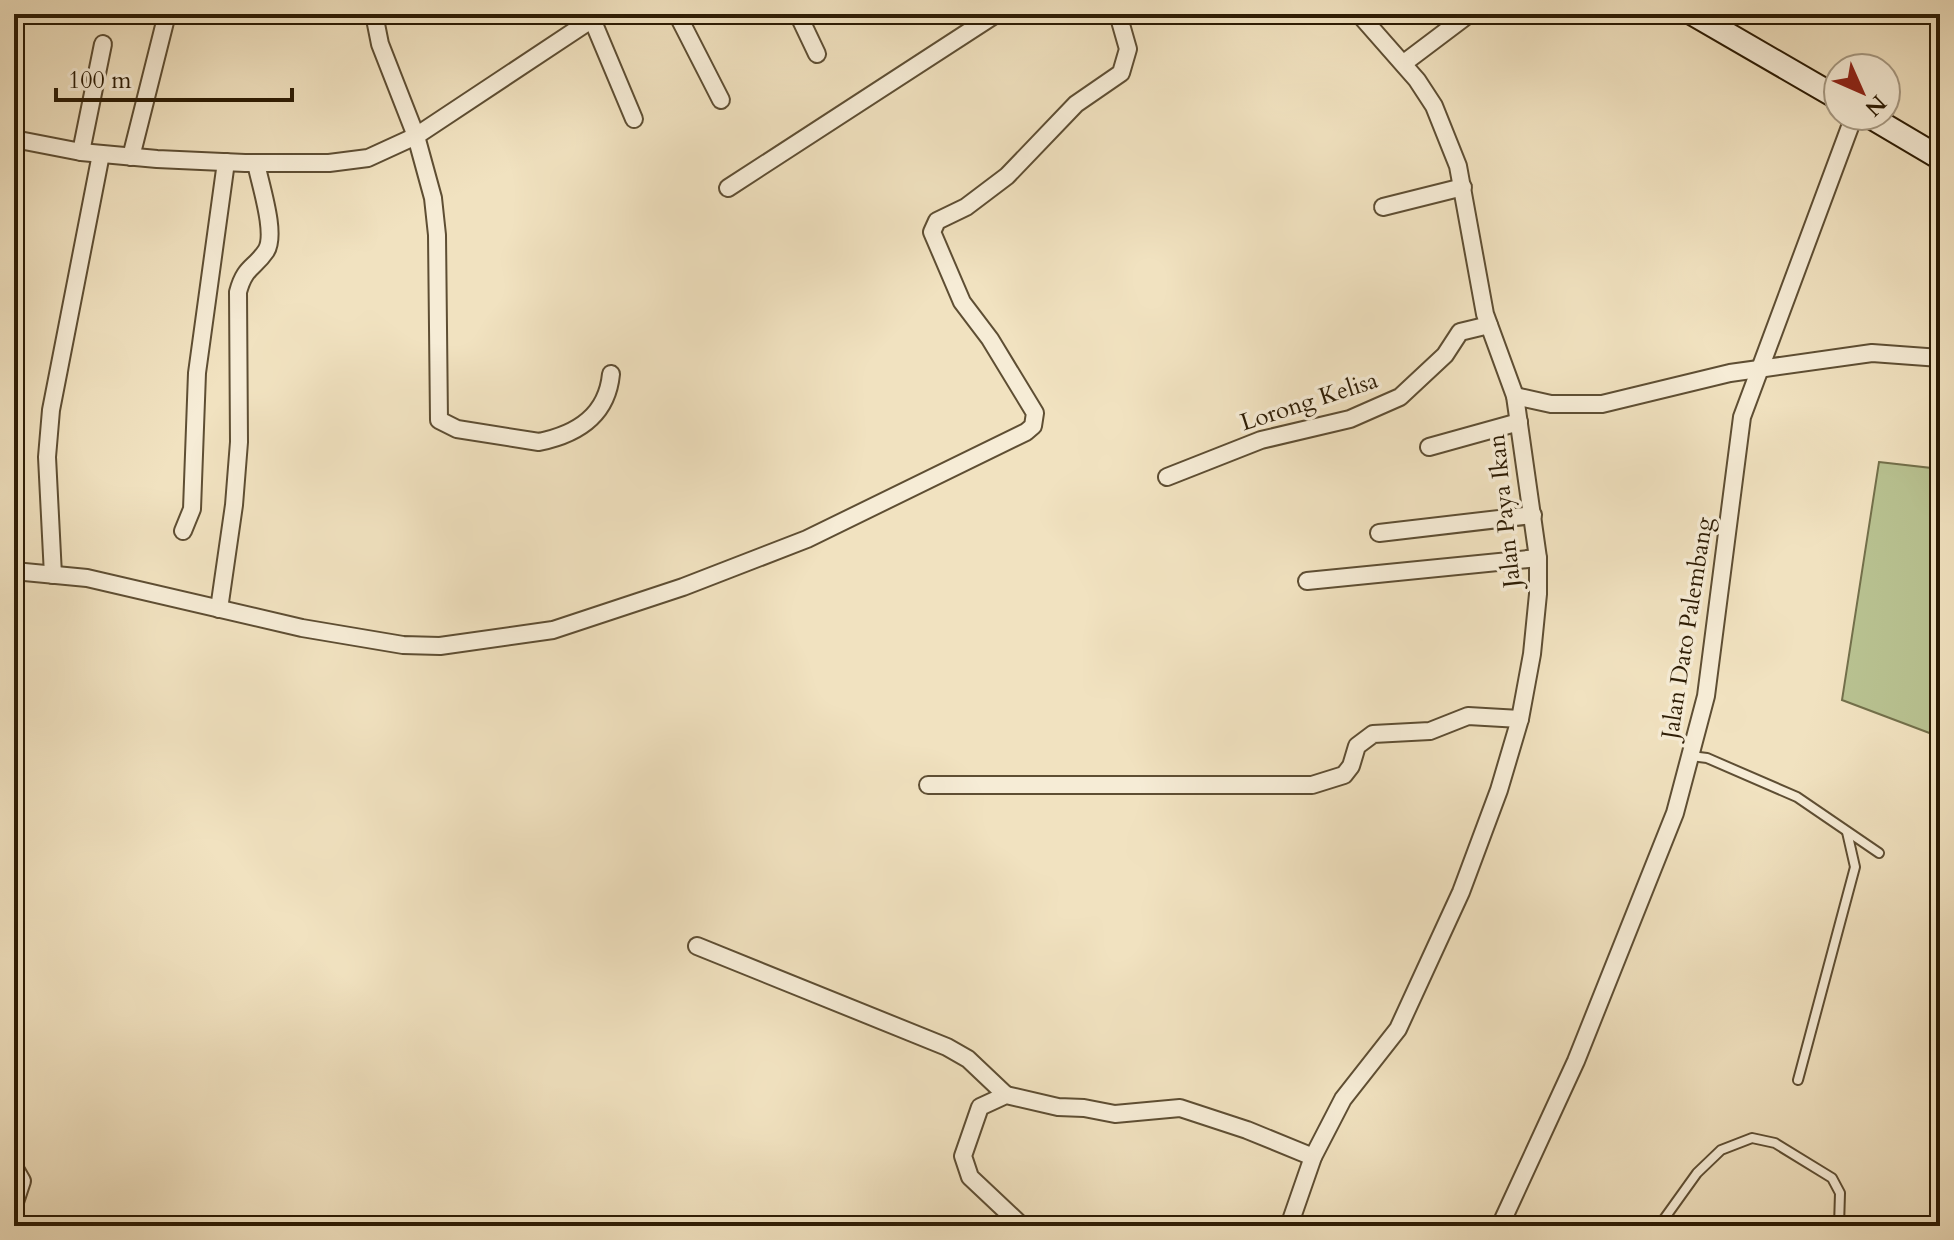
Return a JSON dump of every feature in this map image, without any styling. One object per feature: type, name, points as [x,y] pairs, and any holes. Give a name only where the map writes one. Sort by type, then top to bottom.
[{"type":"main road","points":[[1693,14],[1822,89]]},
{"type":"main road","points":[[1896,132],[1940,158]]},
{"type":"street","points":[[131,157],[167,14]]},
{"type":"street","points":[[374,14],[380,44],[416,136],[433,198],[437,235],[439,420],[457,429],[539,442],[552,439],[594,417],[603,405],[611,374]]},
{"type":"street","points":[[677,14],[721,100]]},
{"type":"street","points":[[798,14],[817,54]]},
{"type":"street","points":[[728,188],[996,14]]},
{"type":"street","points":[[14,571],[87,578],[219,609],[403,645],[440,646],[553,630],[683,587],[807,539],[1026,432],[1033,426],[1035,413],[990,339],[962,302],[932,232],[934,225],[1007,176],[1076,104],[1121,73],[1128,49],[1118,14]]},
{"type":"street","name":"Jalan Paya Ikan","points":[[1289,1226],[1313,1157],[1343,1099],[1398,1029],[1420,987],[1461,892],[1499,790],[1520,719],[1532,654],[1538,558],[1515,396],[1489,325],[1463,187],[1447,136],[1434,106],[1404,63],[1359,14]]},
{"type":"street","points":[[1404,63],[1469,14]]},
{"type":"street","points":[[14,139],[81,152],[131,157],[256,163],[368,158],[416,136],[596,16],[634,119]]},
{"type":"street","points":[[81,152],[103,44]]},
{"type":"street","name":"Jalan Dato Palembang","points":[[1500,1226],[1576,1061],[1675,813],[1706,696],[1742,417],[1848,132]]},
{"type":"street","points":[[53,575],[47,457],[51,410],[101,154]]},
{"type":"street","points":[[183,531],[192,509],[197,373],[226,162]]},
{"type":"street","points":[[219,609],[234,505],[239,442],[238,292],[242,276],[265,253],[271,240],[256,163]]},
{"type":"street","points":[[1383,207],[1463,187]]},
{"type":"street","name":"Lorong Kelisa","points":[[1167,477],[1261,440],[1350,419],[1400,397],[1445,355],[1460,332],[1489,325]]},
{"type":"street","points":[[1515,396],[1551,404],[1602,404],[1758,368],[1872,353],[1940,358]]},
{"type":"street","points":[[1429,447],[1519,422]]},
{"type":"street","points":[[1379,533],[1533,515]]},
{"type":"street","points":[[1307,581],[1538,558]]},
{"type":"street","points":[[928,785],[1312,785],[1344,775],[1351,766],[1357,746],[1373,734],[1430,731],[1468,716],[1520,719]]},
{"type":"street","points":[[697,946],[947,1047],[968,1059],[1006,1095],[1058,1107],[1115,1114],[1180,1108],[1247,1130],[1313,1157]]},
{"type":"street","points":[[1006,1095],[980,1107],[963,1156],[970,1177],[1022,1226]]},
{"type":"street","points":[[14,1167],[22,1181],[14,1205]]},
{"type":"lane","points":[[1691,756],[1707,758],[1797,797],[1879,853]]},
{"type":"lane","points":[[1798,1080],[1855,867],[1847,832]]},
{"type":"lane","points":[[1659,1226],[1697,1173],[1721,1150],[1752,1138],[1775,1143],[1832,1178],[1840,1193],[1839,1226]]},
{"type":"lane","points":[[1780,1226],[1809,1226]]},
{"type":"green space","points":[[1879,462],[1940,469],[1940,737],[1842,700]]}]
